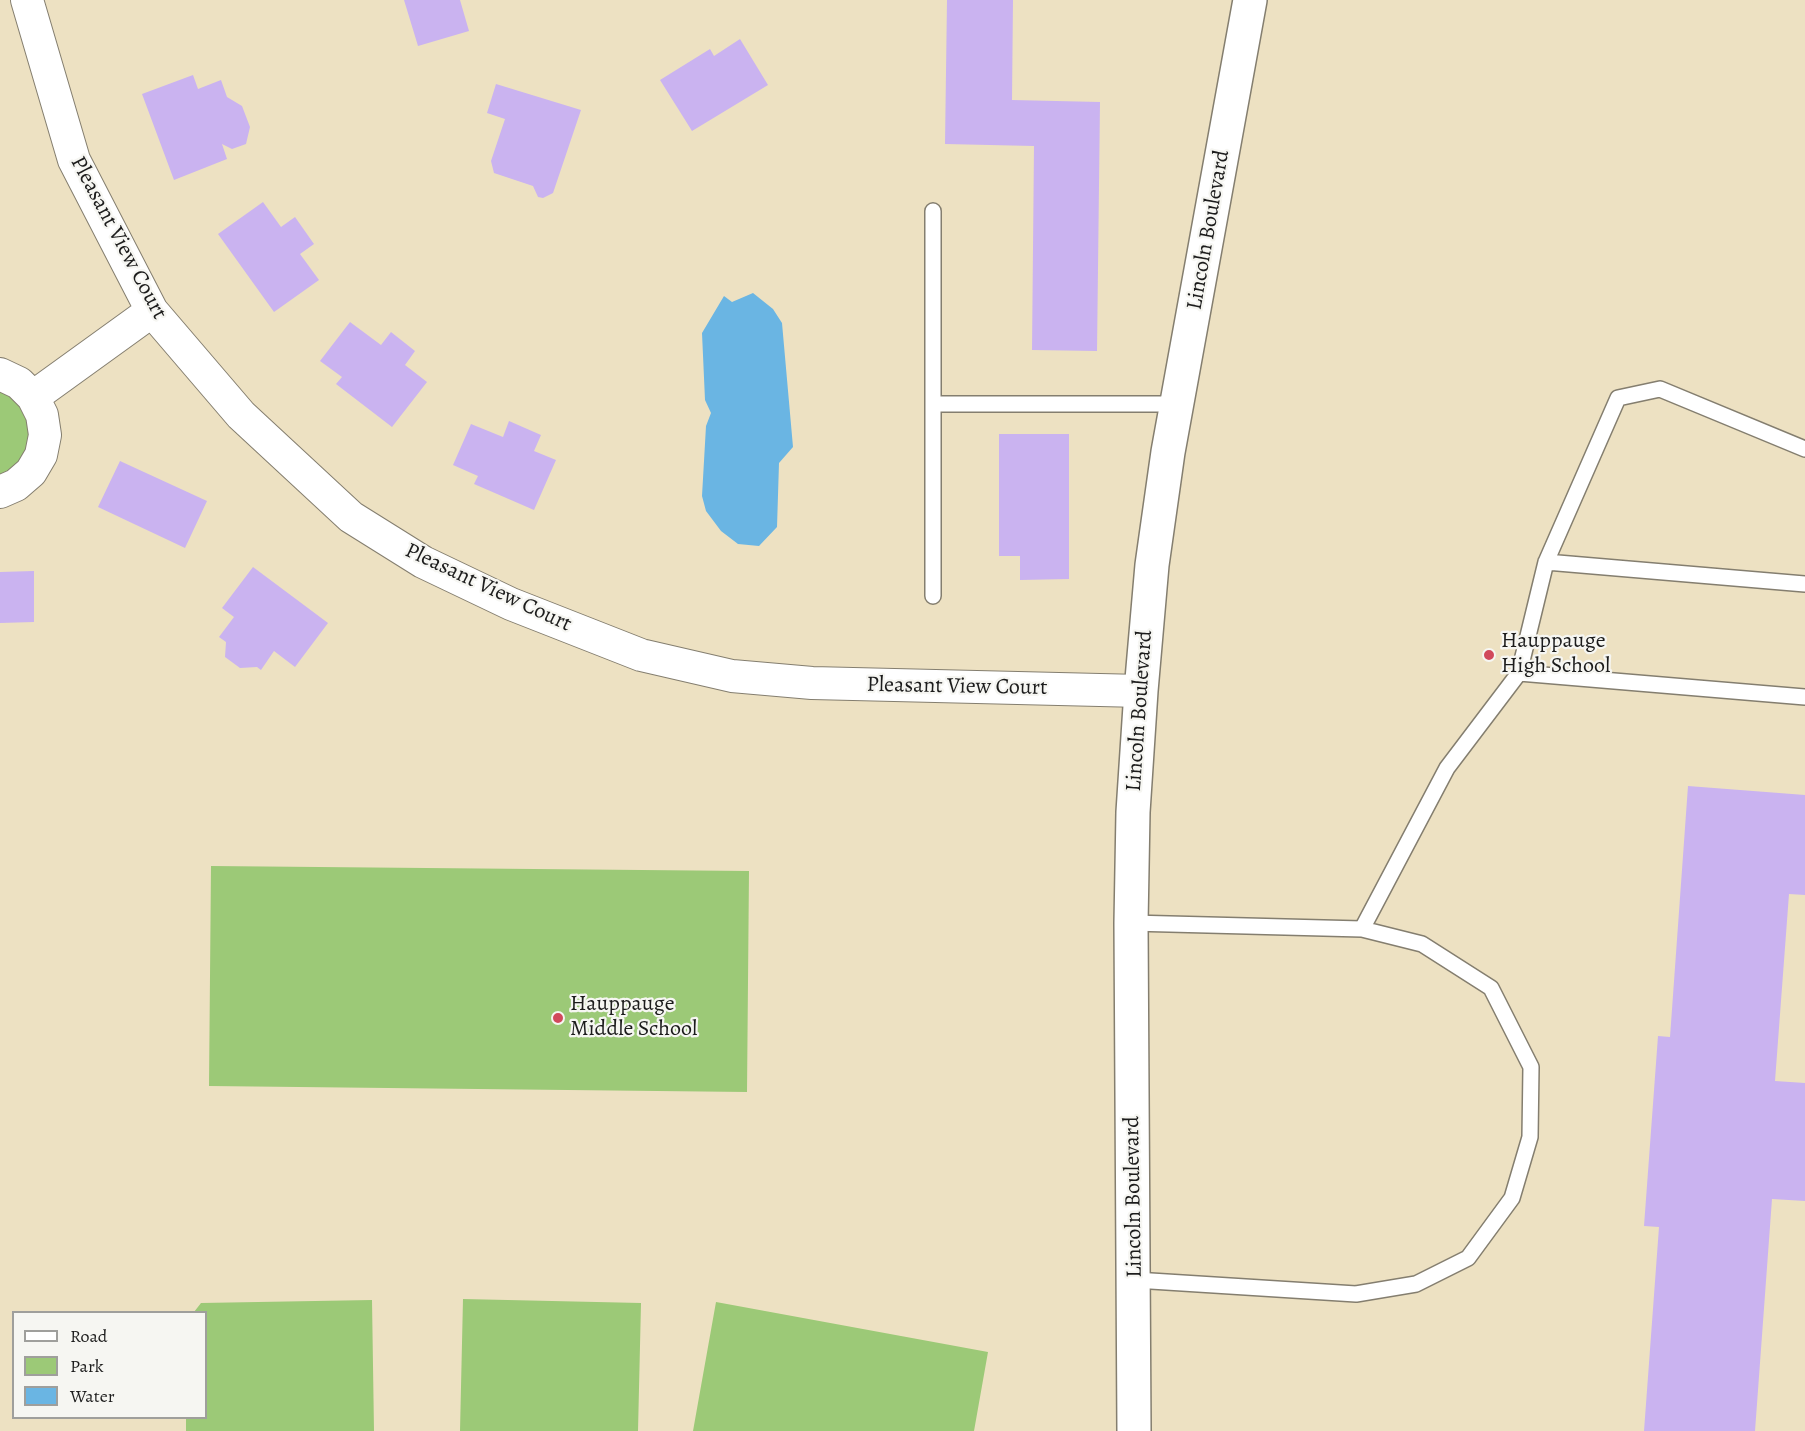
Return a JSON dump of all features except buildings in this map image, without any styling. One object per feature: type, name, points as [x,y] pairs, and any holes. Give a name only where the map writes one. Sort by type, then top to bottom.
[{"type":"street","name":"Pleasant View Court","points":[[27,0],[74,160],[152,310],[241,415],[351,517],[423,562],[511,604],[641,654],[732,676],[812,683],[1141,691]]},
{"type":"street","name":"Lincoln Boulevard","points":[[1134,1431],[1135,1280],[1131,923],[1133,812],[1141,691],[1152,565],[1177,404],[1250,0]]},
{"type":"street","points":[[33,397],[152,310]]},
{"type":"street","points":[[0,374],[19,383],[33,397],[42,415],[45,435],[41,454],[31,472],[16,485],[0,492]]},
{"type":"lane","points":[[933,211],[933,596]]},
{"type":"lane","points":[[1362,929],[1448,768],[1519,673],[1546,562],[1618,398],[1660,389],[1805,449]]},
{"type":"lane","points":[[933,404],[1177,404]]},
{"type":"lane","points":[[1546,562],[1805,584]]},
{"type":"lane","points":[[1519,673],[1805,697]]},
{"type":"lane","points":[[1131,923],[1362,929],[1422,944],[1491,988],[1531,1067],[1530,1137],[1512,1198],[1468,1258],[1416,1284],[1356,1294],[1135,1280]]},
{"type":"green space","points":[[0,388],[19,399],[33,426],[28,457],[0,481]]},
{"type":"green space","points":[[211,866],[749,871],[747,1092],[209,1086]]},
{"type":"green space","points":[[463,1299],[641,1303],[638,1431],[460,1431]]},
{"type":"green space","points":[[372,1300],[374,1431],[186,1431],[186,1419],[207,1419],[207,1311],[195,1311],[201,1303]]},
{"type":"green space","points":[[716,1302],[988,1352],[974,1431],[693,1431]]},
{"type":"water","points":[[753,293],[773,309],[782,323],[793,447],[779,463],[777,527],[759,546],[738,544],[721,531],[706,511],[702,496],[706,426],[711,413],[705,400],[702,333],[724,296],[732,302]]},
{"type":"place","name":"Hauppauge High School","points":[[1489,655]]},
{"type":"place","name":"Hauppauge Middle School","points":[[558,1018]]}]
